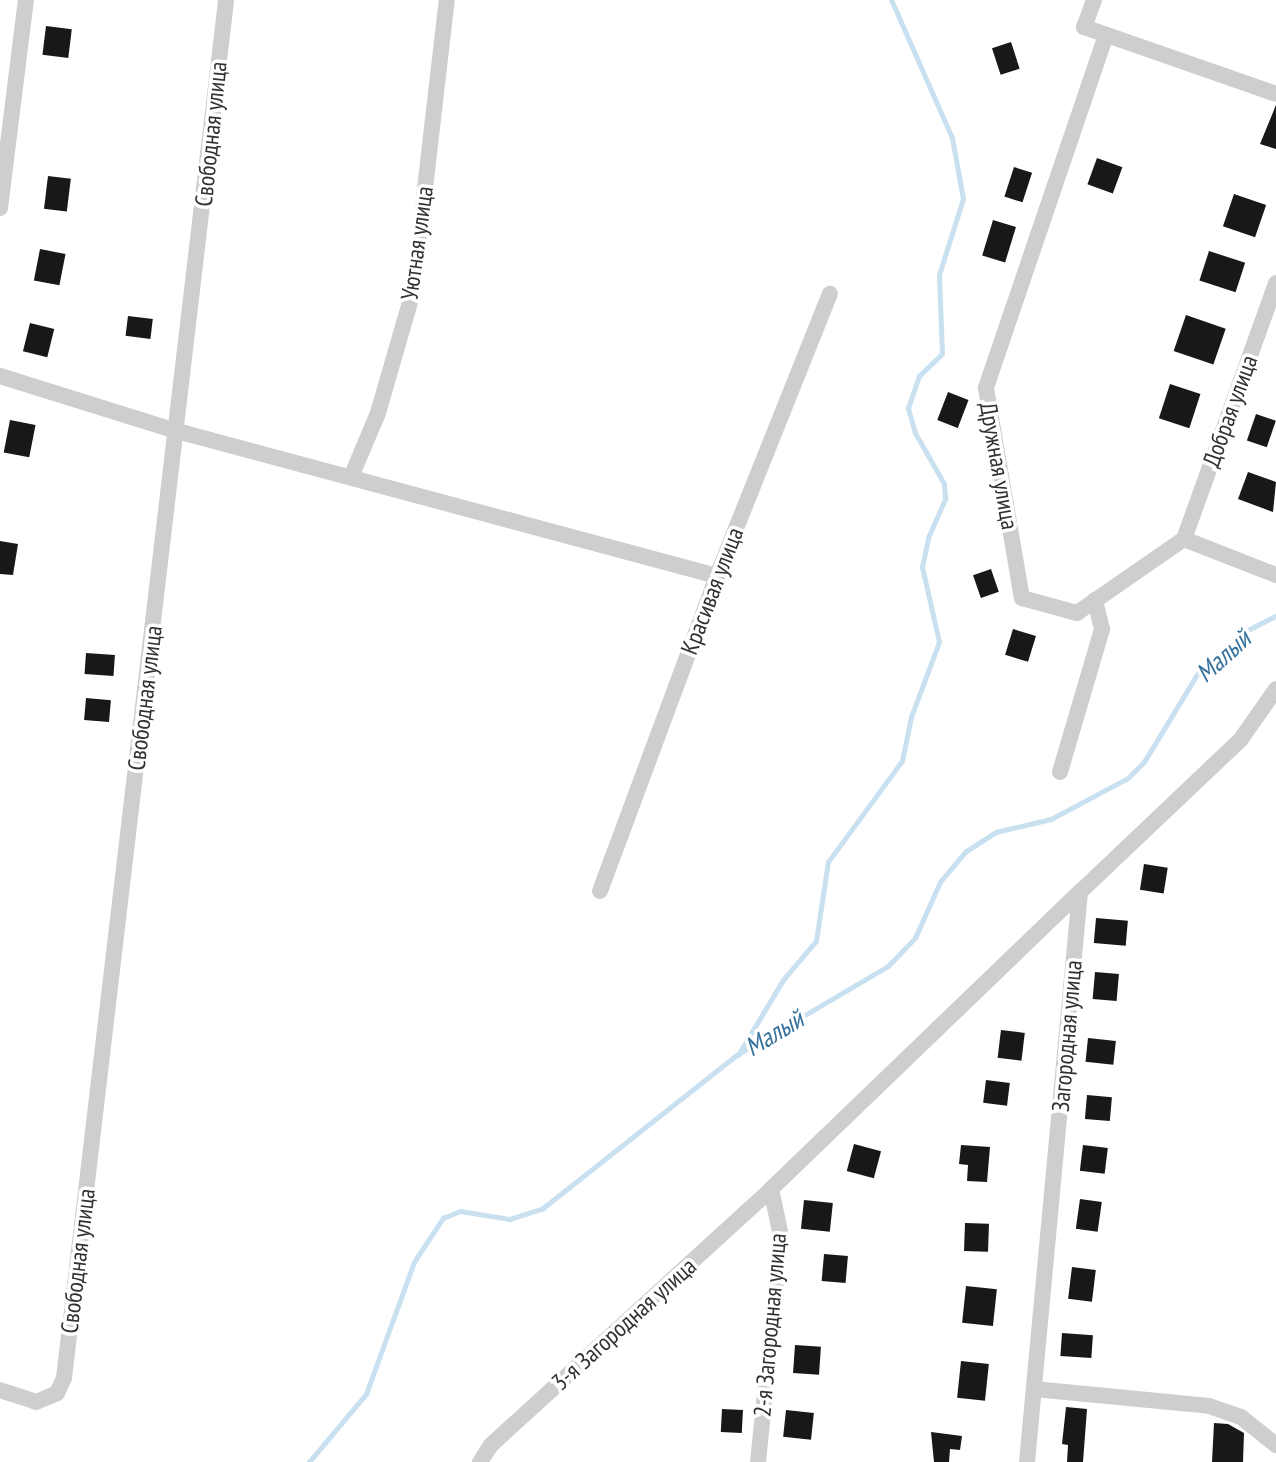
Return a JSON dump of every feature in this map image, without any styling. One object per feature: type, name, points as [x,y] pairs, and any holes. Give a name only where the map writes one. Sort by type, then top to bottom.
[{"type":"street","points":[[0,208],[26,0]]},
{"type":"street","name":"Свободная улица","points":[[0,1390],[36,1402],[57,1393],[65,1365],[226,0]]},
{"type":"street","name":"Уютная улица","points":[[351,477],[378,413],[413,292],[447,0]]},
{"type":"street","points":[[1094,0],[1084,27],[1276,94]]},
{"type":"street","name":"Дружная улица","points":[[1106,35],[986,388],[1022,598],[1077,613],[1184,539]]},
{"type":"street","name":"Добрая улица","points":[[1184,539],[1276,283]]},
{"type":"street","name":"Красивая улица","points":[[600,891],[717,576],[830,293]]},
{"type":"street","points":[[0,376],[177,431],[717,576]]},
{"type":"street","points":[[1184,539],[1276,575]]},
{"type":"street","points":[[1060,772],[1102,629],[1095,600]]},
{"type":"street","points":[[1080,892],[1241,739],[1276,690]]},
{"type":"street","name":"3-я Загородная улица","points":[[480,1462],[491,1445],[771,1189],[1080,892]]},
{"type":"street","name":"Загородная улица","points":[[1027,1462],[1080,892]]},
{"type":"street","name":"2-я Загородная улица","points":[[758,1462],[781,1236],[771,1189]]},
{"type":"street","points":[[1034,1389],[1209,1406],[1241,1417],[1276,1445]]},
{"type":"building","points":[[46,26],[72,29],[68,58],[42,55]]},
{"type":"building","points":[[1011,42],[1020,69],[1001,75],[992,48]]},
{"type":"building","points":[[1276,105],[1276,149],[1260,144]]},
{"type":"building","points":[[1097,158],[1122,167],[1113,194],[1087,184]]},
{"type":"building","points":[[1014,167],[1032,173],[1022,202],[1004,196]]},
{"type":"building","points":[[48,176],[71,179],[67,212],[44,209]]},
{"type":"building","points":[[1234,194],[1266,205],[1255,237],[1223,226]]},
{"type":"building","points":[[993,220],[1016,227],[1005,262],[982,255]]},
{"type":"building","points":[[40,249],[66,254],[59,285],[34,280]]},
{"type":"building","points":[[1209,251],[1245,263],[1236,292],[1199,280]]},
{"type":"building","points":[[1186,315],[1226,329],[1213,365],[1174,351]]},
{"type":"building","points":[[128,316],[153,319],[150,339],[126,336]]},
{"type":"building","points":[[30,323],[54,329],[47,357],[23,351]]},
{"type":"building","points":[[1170,384],[1200,394],[1189,428],[1159,418]]},
{"type":"building","points":[[948,392],[969,400],[958,428],[937,420]]},
{"type":"building","points":[[1256,414],[1276,421],[1267,447],[1247,440]]},
{"type":"building","points":[[10,420],[36,425],[29,457],[4,452]]},
{"type":"building","points":[[1248,472],[1276,482],[1273,512],[1238,499]]},
{"type":"building","points":[[0,541],[18,544],[13,575],[0,574]]},
{"type":"building","points":[[991,569],[999,592],[981,598],[973,575]]},
{"type":"building","points":[[1013,629],[1036,636],[1028,662],[1005,655]]},
{"type":"building","points":[[86,653],[115,655],[113,676],[85,674]]},
{"type":"building","points":[[86,698],[111,700],[109,722],[84,720]]},
{"type":"building","points":[[1144,864],[1168,868],[1164,893],[1140,890]]},
{"type":"building","points":[[1096,918],[1128,921],[1126,946],[1094,943]]},
{"type":"building","points":[[1095,972],[1119,974],[1117,1001],[1093,999]]},
{"type":"building","points":[[1001,1030],[1025,1033],[1021,1061],[998,1058]]},
{"type":"building","points":[[1088,1038],[1116,1041],[1113,1065],[1085,1062]]},
{"type":"building","points":[[986,1080],[1010,1083],[1007,1106],[983,1103]]},
{"type":"building","points":[[1087,1095],[1112,1097],[1110,1121],[1085,1119]]},
{"type":"building","points":[[854,1144],[881,1151],[874,1178],[847,1171]]},
{"type":"building","points":[[961,1145],[990,1147],[987,1182],[967,1181],[968,1165],[959,1164]]},
{"type":"building","points":[[1083,1145],[1108,1148],[1105,1174],[1080,1171]]},
{"type":"building","points":[[1080,1199],[1102,1202],[1098,1232],[1076,1229]]},
{"type":"building","points":[[804,1200],[833,1203],[830,1232],[801,1229]]},
{"type":"building","points":[[965,1223],[989,1224],[988,1252],[964,1251]]},
{"type":"building","points":[[824,1254],[848,1256],[846,1283],[822,1281]]},
{"type":"building","points":[[1072,1267],[1096,1270],[1092,1302],[1068,1299]]},
{"type":"building","points":[[966,1286],[997,1289],[993,1326],[962,1323]]},
{"type":"building","points":[[1062,1333],[1093,1335],[1091,1358],[1060,1356]]},
{"type":"building","points":[[795,1345],[821,1347],[819,1375],[793,1373]]},
{"type":"building","points":[[961,1361],[989,1364],[985,1401],[957,1398]]},
{"type":"building","points":[[1066,1407],[1087,1409],[1083,1462],[1067,1462],[1068,1445],[1062,1444]]},
{"type":"building","points":[[722,1409],[743,1410],[742,1433],[721,1432]]},
{"type":"building","points":[[786,1410],[814,1413],[811,1440],[783,1437]]},
{"type":"building","points":[[1214,1423],[1228,1424],[1244,1433],[1243,1462],[1212,1462]]},
{"type":"building","points":[[931,1432],[962,1436],[960,1450],[950,1449],[949,1462],[934,1462]]},
{"type":"waterway","points":[[738,1055],[783,980],[816,941],[828,862],[902,761],[911,717],[939,642],[922,567],[928,538],[945,499],[944,484],[915,433],[908,408],[919,376],[942,354],[939,275],[963,199],[952,138],[891,0]]},
{"type":"waterway","name":"Малый","points":[[309,1462],[366,1394],[414,1262],[443,1218],[460,1211],[510,1219],[543,1208],[737,1055],[888,966],[915,938],[940,882],[965,852],[996,832],[1051,819],[1128,778],[1144,762],[1201,668],[1242,633],[1276,616]]}]
